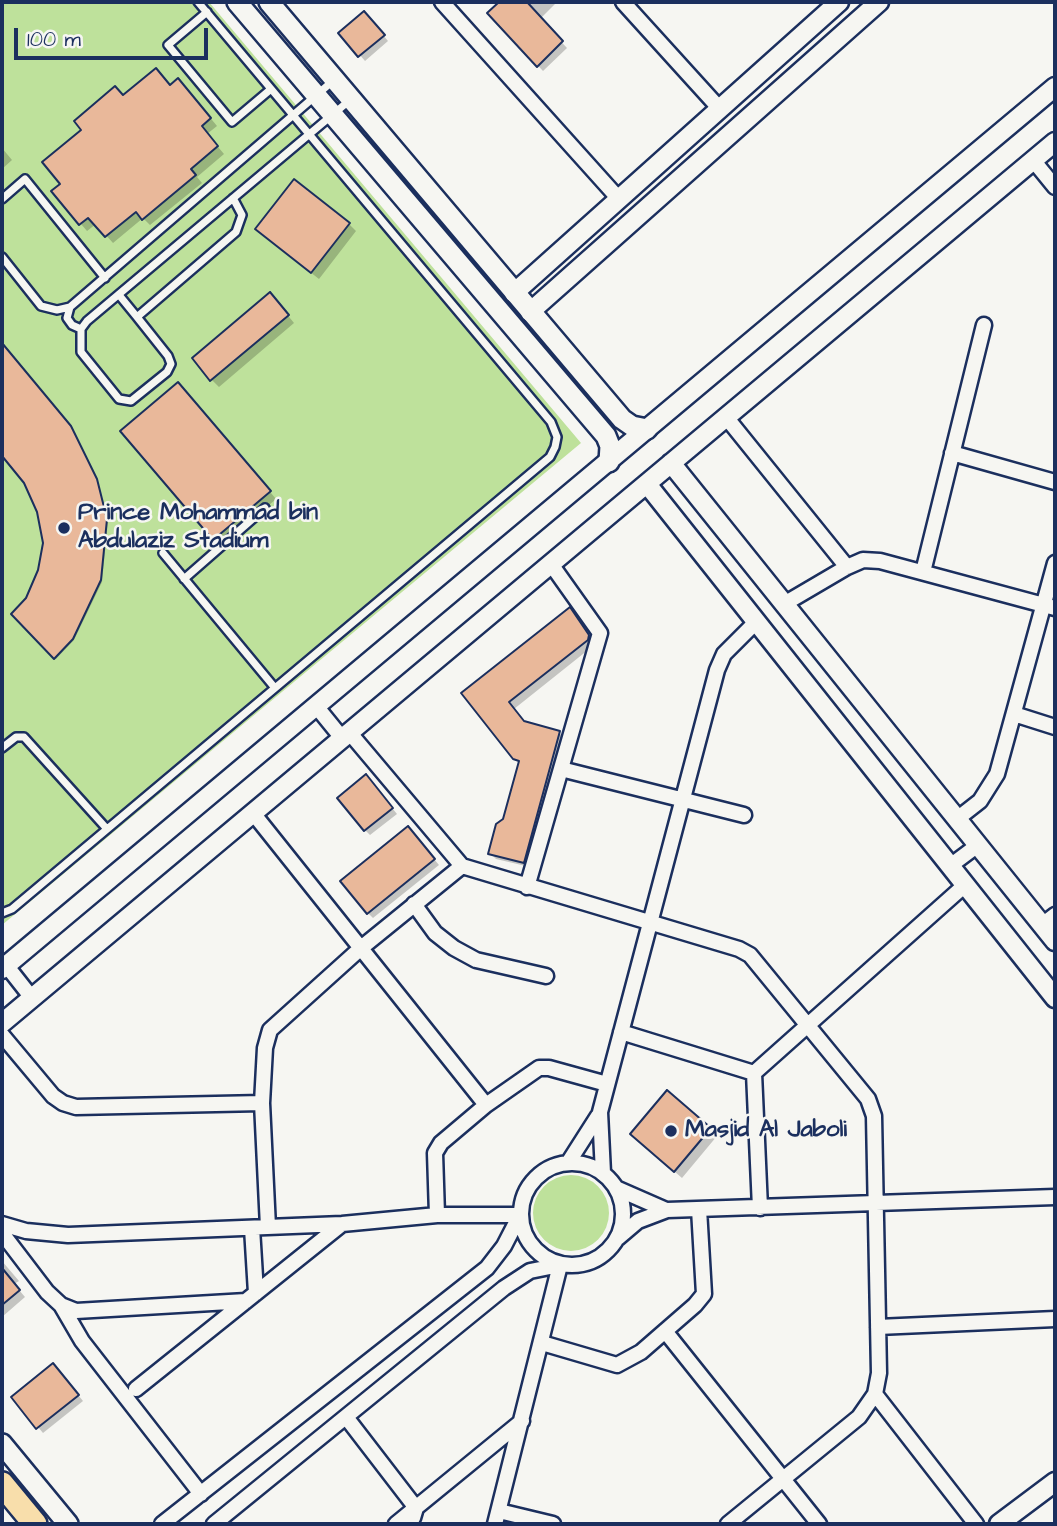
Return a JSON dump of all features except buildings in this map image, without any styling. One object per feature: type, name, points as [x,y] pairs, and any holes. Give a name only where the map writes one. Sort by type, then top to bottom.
[{"type":"highway","points":[[4,1486],[35,1524]]},
{"type":"main road","points":[[237,2],[606,436],[610,446],[609,462]]},
{"type":"main road","points":[[270,2],[622,419],[632,426],[648,429]]},
{"type":"main road","points":[[2,1444],[68,1524]]},
{"type":"street","points":[[442,2],[619,199]]},
{"type":"street","points":[[623,2],[720,108]]},
{"type":"street","points":[[514,293],[839,2]]},
{"type":"street","points":[[530,312],[879,2]]},
{"type":"street","points":[[797,39],[814,59]]},
{"type":"street","points":[[32,998],[4,967],[1055,88]]},
{"type":"street","points":[[2,1023],[1055,142]]},
{"type":"street","points":[[1033,160],[1055,187]]},
{"type":"street","points":[[923,572],[984,325]]},
{"type":"street","points":[[726,417],[847,567]]},
{"type":"street","points":[[952,453],[1055,482]]},
{"type":"street","points":[[671,463],[978,845],[1049,920],[1055,941]]},
{"type":"street","points":[[647,484],[1055,998]]},
{"type":"street","points":[[784,604],[863,560],[880,561],[1049,606]]},
{"type":"street","points":[[957,819],[991,788],[1049,606],[1055,563]]},
{"type":"street","points":[[527,887],[600,633],[551,564]]},
{"type":"street","points":[[603,1173],[600,1112],[717,670],[724,654],[756,622]]},
{"type":"street","points":[[316,706],[346,735],[461,866],[739,949],[750,955],[868,1099],[874,1116],[876,1202],[879,1373],[874,1394],[859,1417],[728,1524]]},
{"type":"street","points":[[1014,714],[1055,727]]},
{"type":"street","points":[[561,768],[682,802],[744,815]]},
{"type":"street","points":[[253,813],[486,1104]]},
{"type":"street","points":[[950,866],[978,845]]},
{"type":"street","points":[[268,1227],[262,1103],[265,1048],[270,1030],[361,948],[461,866]]},
{"type":"street","points":[[754,1073],[810,1026],[965,885]]},
{"type":"street","points":[[414,904],[435,933],[454,948],[476,960],[545,976]]},
{"type":"street","points":[[621,1032],[754,1073]]},
{"type":"street","points":[[2,1035],[52,1096],[76,1107],[262,1103]]},
{"type":"street","points":[[437,1215],[435,1153],[441,1143],[486,1104],[539,1068],[549,1068],[607,1084]]},
{"type":"street","points":[[754,1073],[760,1208]]},
{"type":"street","points":[[568,1163],[600,1112]]},
{"type":"street","points":[[162,1524],[487,1269],[504,1246],[520,1215],[523,1198],[531,1183],[544,1171],[568,1163],[593,1166],[618,1189],[667,1210]]},
{"type":"street","points":[[618,1189],[623,1204],[624,1222],[618,1238]]},
{"type":"street","points":[[222,1522],[504,1288],[530,1271],[560,1265],[577,1266],[594,1261],[608,1252],[618,1238],[638,1221],[667,1210],[1055,1197]]},
{"type":"street","points":[[542,1343],[617,1365],[629,1361],[665,1331],[704,1294],[699,1209]]},
{"type":"street","points":[[2,1224],[26,1231],[68,1235],[342,1224],[437,1215],[520,1215]]},
{"type":"street","points":[[520,1215],[523,1232],[532,1247],[544,1258],[560,1265]]},
{"type":"street","points":[[136,1389],[342,1224]]},
{"type":"street","points":[[251,1297],[252,1228]]},
{"type":"street","points":[[2,1233],[61,1305],[82,1341],[201,1494]]},
{"type":"street","points":[[553,1524],[497,1518],[560,1265]]},
{"type":"street","points":[[61,1305],[76,1311],[251,1297]]},
{"type":"street","points":[[878,1327],[1055,1319]]},
{"type":"street","points":[[665,1331],[819,1524]]},
{"type":"street","points":[[874,1394],[976,1524]]},
{"type":"street","points":[[346,1417],[416,1508]]},
{"type":"street","points":[[396,1524],[522,1422]]},
{"type":"street","points":[[999,1524],[1055,1482]]},
{"type":"street","points":[[411,1524],[416,1508]]},
{"type":"lane","points":[[2,913],[12,909],[107,830],[550,457],[558,437],[551,422],[198,2]]},
{"type":"lane","points":[[206,12],[168,46],[232,122],[271,89]]},
{"type":"lane","points":[[2,257],[41,306],[57,310],[71,307],[335,80]]},
{"type":"lane","points":[[119,295],[171,364],[167,372],[131,401],[118,398],[88,363],[78,340],[81,329],[119,295],[351,99]]},
{"type":"lane","points":[[2,199],[25,179],[105,278]]},
{"type":"lane","points":[[137,317],[236,232],[242,215],[233,198]]},
{"type":"lane","points":[[71,307],[67,318],[72,325],[81,329]]},
{"type":"lane","points":[[184,579],[265,508]]},
{"type":"lane","points":[[163,553],[275,688]]},
{"type":"lane","points":[[2,748],[16,737],[24,737],[107,830]]},
{"type":"green space","points":[[2,2],[209,2],[581,443],[2,925]]},
{"type":"green space","points":[[571,1175],[585,1178],[598,1186],[606,1199],[609,1213],[606,1227],[598,1240],[585,1248],[571,1251],[557,1248],[544,1240],[536,1227],[533,1213],[536,1199],[544,1186],[557,1178]]},
{"type":"place","name":"Prince Mohammad bin Abdulaziz Stadium","points":[[64,528]]},
{"type":"place","name":"Masjid Al Jaboli","points":[[671,1131]]}]
